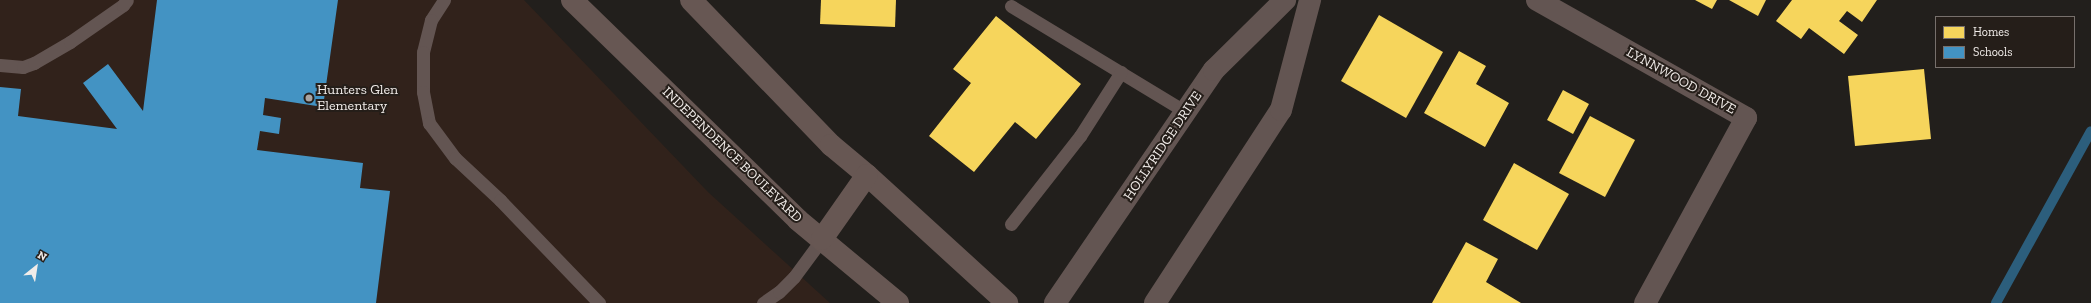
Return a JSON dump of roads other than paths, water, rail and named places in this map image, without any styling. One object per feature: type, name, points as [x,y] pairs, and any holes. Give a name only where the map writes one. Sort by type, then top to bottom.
[{"type":"main road","name":"INDEPENDENCE BOULEVARD","points":[[572,0],[798,220],[898,303]]},
{"type":"main road","points":[[692,0],[831,146],[867,175],[1007,303]]},
{"type":"main road","points":[[822,239],[867,175]]},
{"type":"street","name":"HOLLYRIDGE DRIVE","points":[[1055,303],[1214,70],[1285,0]]},
{"type":"street","points":[[1155,303],[1281,110],[1310,0]]},
{"type":"street","name":"LYNNWOOD DRIVE","points":[[1537,0],[1746,118],[1645,303]]},
{"type":"lane","points":[[0,65],[23,67],[34,63],[70,42],[127,0]]},
{"type":"lane","points":[[444,0],[431,20],[423,52],[423,92],[429,123],[455,158],[500,200],[599,303]]},
{"type":"lane","points":[[1011,6],[1186,112]]},
{"type":"lane","points":[[1011,224],[1080,136],[1121,72]]},
{"type":"lane","points":[[763,303],[779,292],[794,277],[822,239]]},
{"type":"waterway","points":[[1996,303],[2091,131]]},
{"type":"place","name":"Hunters Glen Elementary","points":[[309,98]]}]
